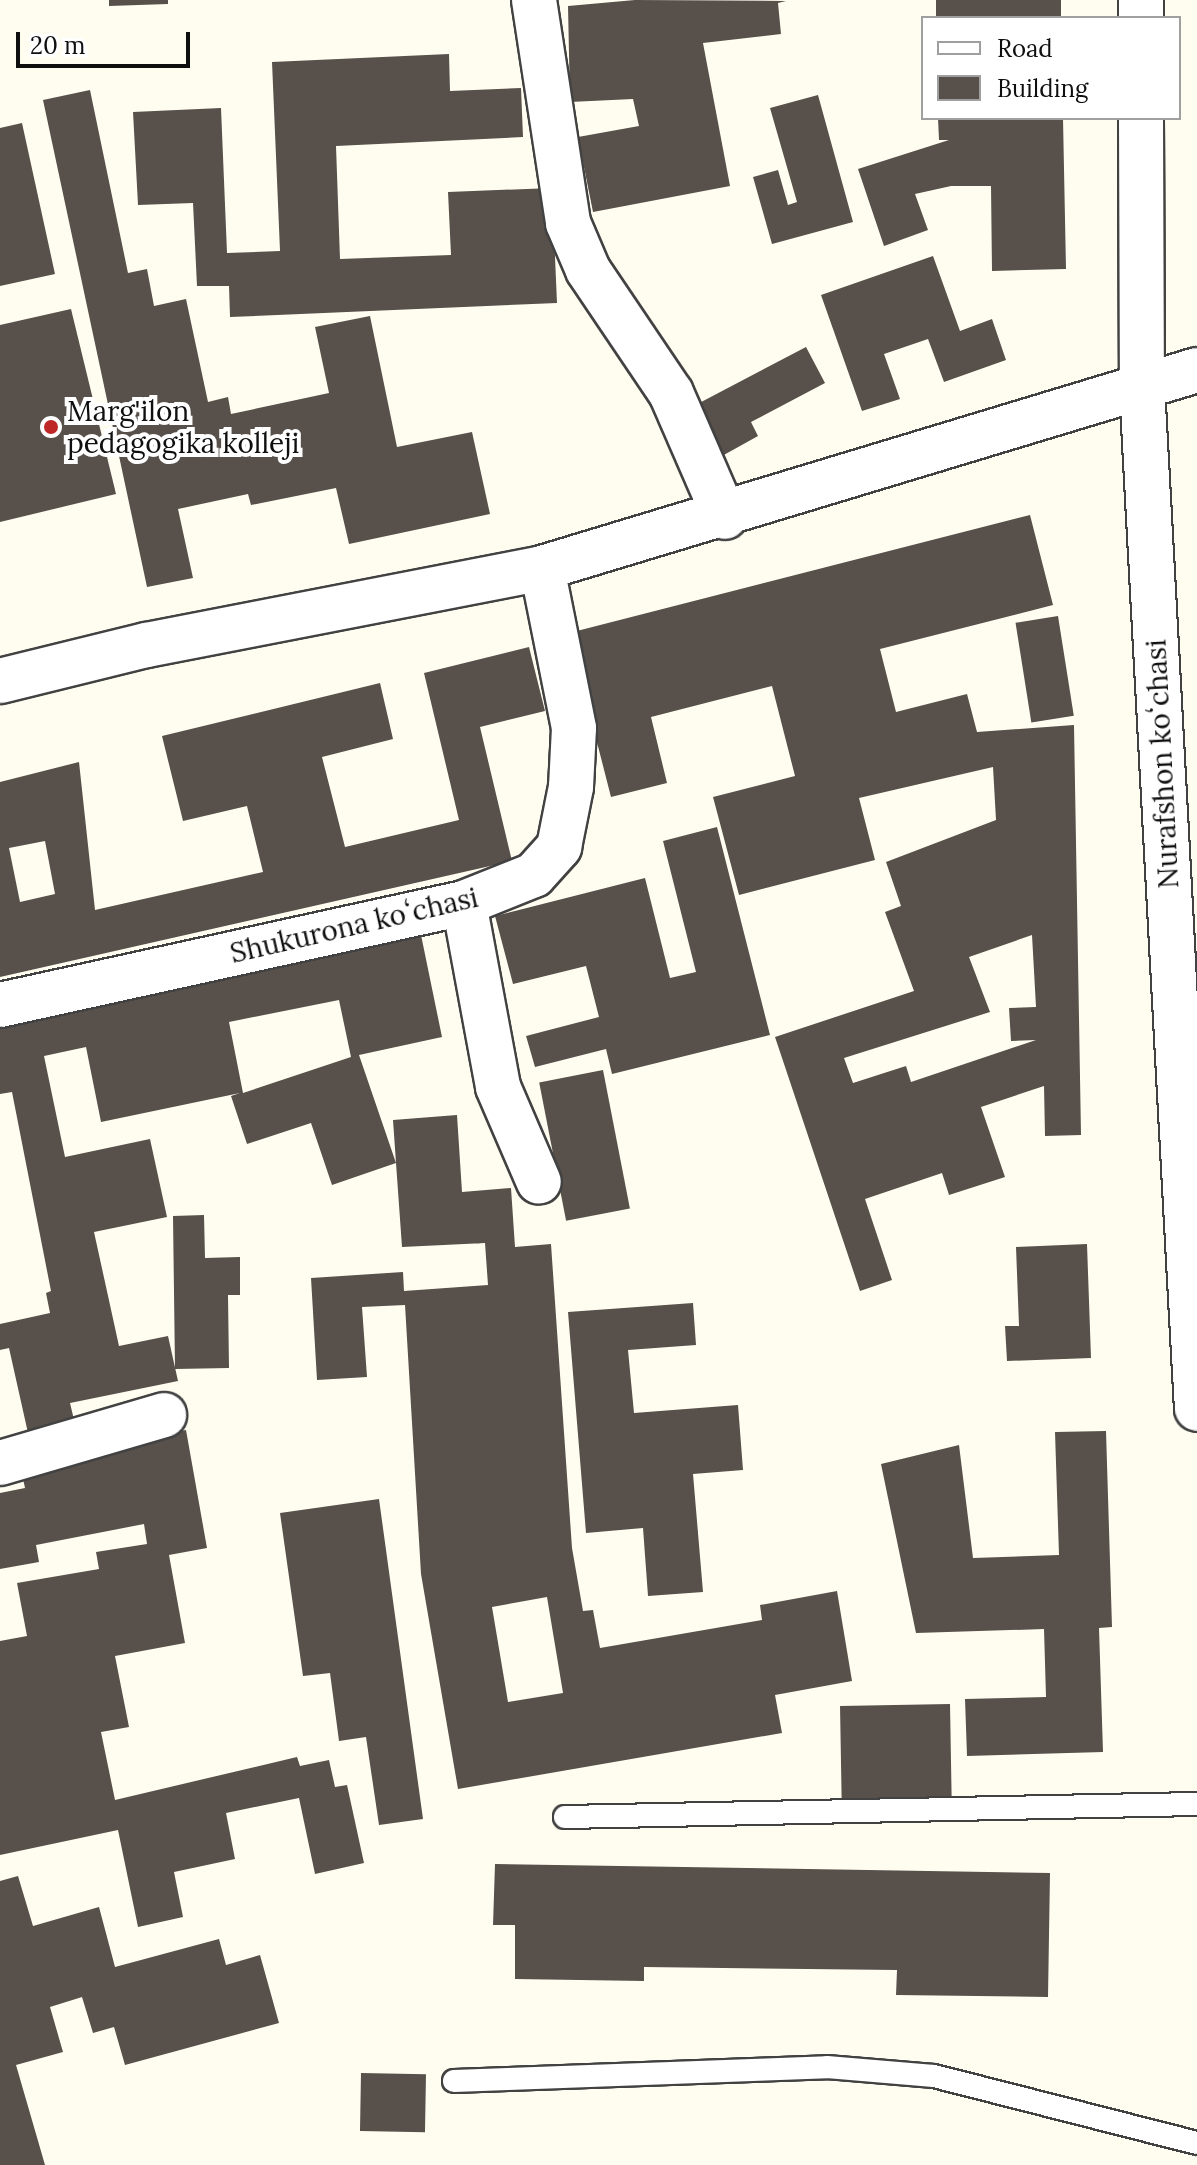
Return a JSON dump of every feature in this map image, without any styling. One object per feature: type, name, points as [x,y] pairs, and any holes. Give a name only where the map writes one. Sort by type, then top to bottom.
[{"type":"street","points":[[534,0],[568,223],[588,270],[671,393],[725,517]]},
{"type":"street","name":"Nurafshon koʻchasi","points":[[1141,120],[1142,387],[1197,1409]]},
{"type":"street","points":[[0,681],[147,645],[542,568],[725,517],[1197,370]]},
{"type":"street","name":"Shukurona koʻchasi","points":[[0,1005],[464,903],[534,875],[559,847],[571,787],[574,728],[542,568]]},
{"type":"street","points":[[464,903],[498,1087],[539,1182]]},
{"type":"street","points":[[0,1463],[164,1415]]},
{"type":"lane","points":[[565,1817],[1197,1804]]},
{"type":"lane","points":[[454,2081],[827,2067],[934,2076],[1197,2143]]},
{"type":"building","points":[[109,0],[168,0],[168,4],[109,6]]},
{"type":"building","points":[[635,0],[786,1],[778,3],[781,34],[703,43],[730,186],[593,212],[578,137],[639,126],[633,99],[570,102],[568,6]]},
{"type":"building","points":[[936,0],[1061,0],[1061,16],[936,16]]},
{"type":"building","points":[[449,54],[450,91],[521,88],[523,137],[336,146],[340,259],[451,255],[448,192],[552,188],[557,303],[230,317],[229,286],[197,286],[193,203],[138,205],[133,112],[221,108],[227,253],[280,251],[272,62]]},
{"type":"building","points":[[90,90],[128,273],[147,269],[154,306],[186,299],[208,402],[228,397],[231,414],[329,393],[315,327],[370,316],[397,447],[472,432],[490,514],[349,544],[336,488],[251,505],[248,494],[178,509],[193,578],[147,587],[43,100]]},
{"type":"building","points":[[818,95],[853,222],[772,244],[753,177],[778,170],[788,205],[797,202],[770,108]]},
{"type":"building","points":[[938,120],[1063,120],[1066,269],[992,271],[991,186],[951,186],[915,194],[928,230],[884,246],[858,169],[949,140],[939,140]]},
{"type":"building","points":[[22,123],[55,274],[0,286],[0,128]]},
{"type":"building","points":[[933,256],[960,331],[992,319],[1006,360],[944,382],[928,339],[884,354],[900,399],[862,411],[821,295]]},
{"type":"building","points":[[71,309],[116,494],[0,522],[0,325]]},
{"type":"building","points":[[806,347],[825,383],[751,422],[758,436],[713,461],[686,410]]},
{"type":"building","points":[[1030,515],[1053,605],[880,649],[896,712],[967,694],[977,732],[1074,725],[1081,1135],[1045,1136],[1044,1086],[981,1107],[1005,1177],[949,1195],[942,1173],[865,1199],[892,1280],[860,1291],[775,1037],[914,991],[885,912],[901,906],[886,862],[996,820],[993,767],[859,798],[875,860],[739,895],[713,797],[795,776],[772,686],[651,717],[667,783],[611,797],[569,633]],"holes":[[[1032,935],[1036,1007],[1009,1008],[1011,1041],[1036,1040],[911,1082],[906,1066],[853,1083],[844,1058],[990,1012],[969,957]]]},
{"type":"building","points":[[1058,616],[1074,716],[1031,722],[1016,623]]},
{"type":"building","points":[[529,647],[545,711],[480,727],[512,861],[0,977],[0,782],[79,762],[95,910],[263,872],[247,806],[183,821],[162,736],[380,683],[393,739],[322,757],[345,847],[459,820],[424,673]],"holes":[[[45,841],[55,894],[20,902],[9,848]]]},
{"type":"building","points":[[717,827],[770,1035],[612,1074],[606,1049],[535,1067],[526,1036],[599,1017],[586,966],[513,984],[495,916],[645,878],[670,978],[696,972],[663,841]]},
{"type":"building","points":[[420,930],[442,1037],[359,1055],[396,1163],[332,1185],[311,1123],[247,1144],[231,1096],[240,1093],[101,1122],[86,1047],[44,1056],[65,1157],[150,1139],[167,1217],[94,1232],[119,1346],[168,1336],[178,1381],[70,1403],[75,1424],[28,1433],[9,1348],[0,1350],[0,1324],[50,1313],[46,1293],[51,1291],[12,1092],[0,1094],[0,1015]],"holes":[[[339,1000],[351,1057],[243,1093],[229,1022]]]},
{"type":"building","points":[[603,1070],[630,1208],[566,1221],[539,1082]]},
{"type":"building","points":[[457,1115],[462,1192],[511,1188],[515,1247],[551,1244],[572,1548],[583,1611],[593,1610],[600,1648],[762,1620],[760,1605],[837,1591],[852,1681],[775,1695],[782,1733],[458,1789],[421,1574],[405,1305],[362,1307],[367,1377],[317,1380],[311,1278],[403,1272],[404,1291],[488,1285],[485,1243],[402,1247],[393,1120]],"holes":[[[547,1597],[563,1693],[508,1702],[492,1607]]]},
{"type":"building","points":[[204,1215],[205,1258],[240,1257],[240,1295],[228,1295],[229,1368],[175,1369],[173,1216]]},
{"type":"building","points":[[1087,1244],[1091,1358],[1007,1361],[1005,1326],[1019,1326],[1016,1247]]},
{"type":"building","points":[[693,1303],[696,1345],[628,1350],[634,1413],[738,1405],[743,1470],[693,1474],[703,1592],[648,1596],[643,1528],[586,1533],[568,1312]]},
{"type":"building","points":[[186,1430],[207,1548],[169,1555],[185,1643],[115,1656],[129,1727],[101,1732],[115,1800],[297,1757],[300,1766],[329,1760],[335,1787],[347,1785],[364,1863],[315,1874],[299,1798],[226,1813],[235,1859],[174,1872],[183,1917],[138,1927],[118,1830],[0,1855],[0,1641],[27,1636],[17,1583],[99,1569],[96,1552],[147,1544],[144,1524],[36,1545],[39,1562],[0,1569],[0,1493],[25,1488],[19,1460]]},
{"type":"building","points":[[1106,1431],[1112,1627],[1099,1628],[1103,1752],[967,1756],[965,1699],[1046,1697],[1044,1629],[916,1633],[881,1464],[959,1445],[973,1558],[1059,1555],[1055,1432]]},
{"type":"building","points":[[379,1499],[423,1819],[379,1825],[366,1737],[339,1741],[330,1673],[303,1676],[280,1513]]},
{"type":"building","points":[[950,1704],[952,1801],[842,1803],[840,1706]]},
{"type":"building","points":[[495,1864],[1050,1873],[1048,1997],[896,1995],[897,1970],[644,1967],[644,1981],[515,1979],[515,1925],[493,1925]]},
{"type":"building","points":[[18,1876],[33,1926],[99,1907],[115,1967],[219,1939],[226,1965],[260,1955],[279,2023],[125,2065],[114,2027],[93,2033],[82,1997],[50,2007],[63,2052],[16,2065],[45,2165],[0,2165],[0,1881]]},
{"type":"building","points":[[361,2073],[426,2074],[425,2132],[360,2131]]},
{"type":"place","name":"Marg'ilon pedagogika kolleji","points":[[51,427]]}]
